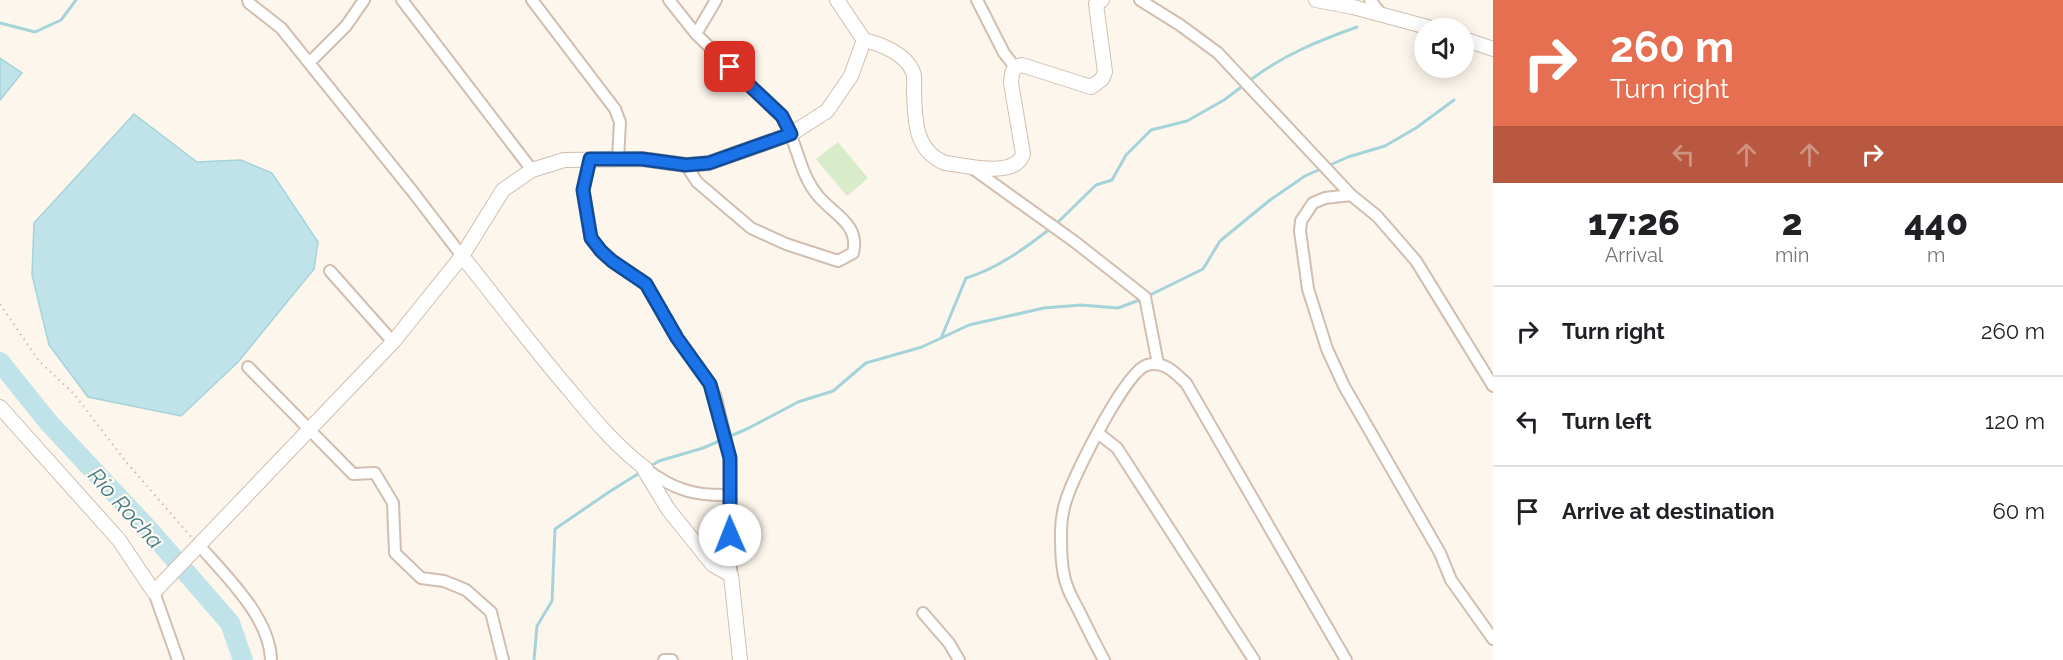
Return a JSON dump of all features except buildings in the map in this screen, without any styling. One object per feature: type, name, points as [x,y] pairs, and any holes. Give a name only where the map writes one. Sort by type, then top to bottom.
[{"type":"street","points":[[248,0],[281,28],[435,219],[557,376],[611,439],[662,482],[681,490],[710,495],[729,495]]},
{"type":"street","points":[[309,63],[346,26],[364,0]]},
{"type":"street","points":[[402,0],[532,170]]},
{"type":"street","points":[[532,0],[615,109],[620,122],[618,159]]},
{"type":"street","points":[[669,0],[696,34],[782,116],[791,134],[800,166],[818,196],[847,222],[856,241],[853,253],[838,261],[786,244],[751,228],[697,182],[686,165]]},
{"type":"street","points":[[696,34],[716,0]]},
{"type":"street","points":[[837,0],[864,40],[895,52],[908,63],[914,73],[915,120],[918,135],[926,150],[937,160],[945,163],[1001,169],[1013,167],[1021,162],[1023,154],[1011,83],[1015,67],[1022,65],[1091,87],[1097,85],[1102,79],[1105,72],[1098,1]]},
{"type":"street","points":[[977,0],[1004,53],[1015,67]]},
{"type":"street","points":[[1140,0],[1180,25],[1218,53],[1351,195],[1377,216],[1416,261],[1493,386]]},
{"type":"street","points":[[1316,0],[1414,23]]},
{"type":"street","points":[[1370,0],[1382,15]]},
{"type":"street","points":[[158,587],[393,342],[462,256],[503,190],[532,170],[564,160],[642,159],[686,165],[709,163],[791,134],[827,111],[832,105],[851,76],[864,40]]},
{"type":"street","points":[[1474,42],[1493,49]]},
{"type":"street","points":[[590,159],[583,190],[591,238],[612,261],[646,284],[677,338],[710,384],[730,458],[731,574],[740,660]]},
{"type":"street","points":[[969,166],[1075,242],[1145,297],[1158,363]]},
{"type":"street","points":[[1351,195],[1325,198],[1313,203],[1301,220],[1300,231],[1308,288],[1327,349],[1344,386],[1440,553],[1451,580],[1493,639]]},
{"type":"street","points":[[330,271],[393,342]]},
{"type":"street","points":[[1104,660],[1067,586],[1061,530],[1068,493],[1098,433],[1137,371],[1146,365],[1158,363],[1172,370],[1186,383],[1346,660]]},
{"type":"street","points":[[248,367],[353,474],[375,473],[393,503],[396,553],[421,578],[444,581],[466,590],[490,612],[503,660]]},
{"type":"street","points":[[0,407],[158,587],[178,660]]},
{"type":"street","points":[[1098,433],[1117,448],[1254,660]]},
{"type":"street","points":[[644,468],[668,509],[713,564],[731,574]]},
{"type":"street","points":[[194,549],[239,591],[262,626],[271,660]]},
{"type":"street","points":[[923,613],[949,643],[959,660]]},
{"type":"street","points":[[663,660],[672,660]]},
{"type":"path","points":[[0,304],[39,361],[74,394],[194,549]]},
{"type":"green space","points":[[838,142],[868,178],[847,196],[816,159]]},
{"type":"water","points":[[0,58],[22,73],[0,100]]},
{"type":"water","points":[[134,114],[197,162],[241,160],[272,173],[318,242],[314,269],[238,362],[181,416],[88,397],[49,345],[32,275],[34,223]]},
{"type":"waterway","points":[[0,23],[35,32],[61,20],[76,0]]},
{"type":"waterway","points":[[1249,81],[1301,50],[1357,27]]},
{"type":"waterway","points":[[1055,225],[1096,185],[1112,180],[1126,155],[1151,130],[1187,121],[1224,100],[1244,85]]},
{"type":"waterway","points":[[1148,296],[1203,269],[1220,241],[1270,200],[1305,176],[1348,157],[1385,146],[1416,128],[1454,100]]},
{"type":"waterway","points":[[942,336],[966,278],[1000,264],[1050,229]]},
{"type":"waterway","points":[[649,467],[659,461],[703,448],[749,428],[798,402],[833,391],[866,363],[922,347],[969,325],[1044,308],[1081,305],[1118,308],[1142,299]]},
{"type":"waterway","name":"Río Rocha","points":[[0,362],[49,423],[151,532],[230,623],[243,660]]},
{"type":"waterway","points":[[534,660],[537,626],[552,601],[555,529],[641,472]]},
{"type":"route","points":[[730,67],[782,116],[791,134],[709,163],[686,165],[642,159],[590,159],[583,190],[591,238],[612,261],[646,284],[677,338],[699,366],[716,398],[730,458],[730,535]]}]
